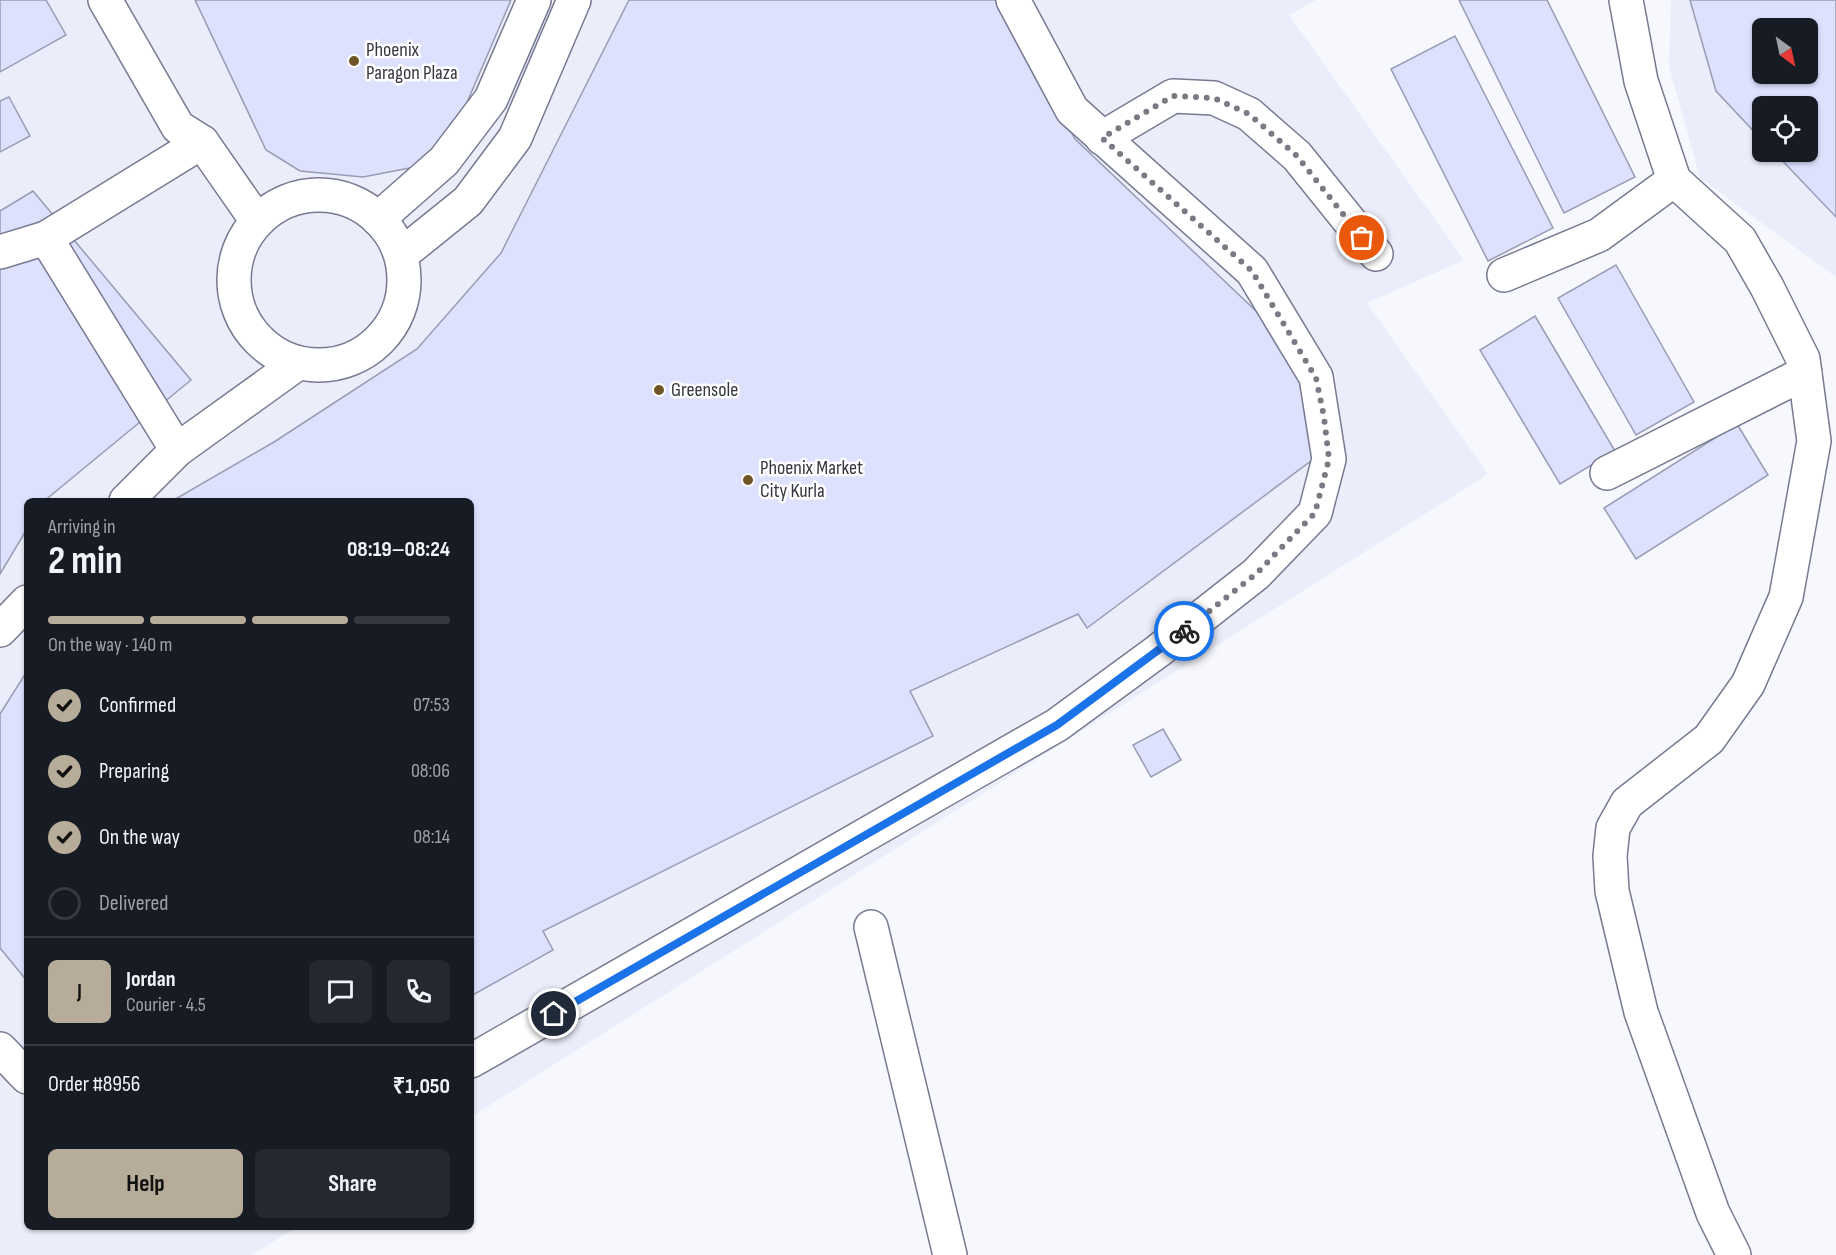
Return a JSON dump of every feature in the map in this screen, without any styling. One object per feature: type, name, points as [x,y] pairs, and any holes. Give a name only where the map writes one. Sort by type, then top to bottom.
[{"type":"street","points":[[105,0],[178,127],[202,142],[257,221]]},
{"type":"street","points":[[132,0],[197,115],[202,142]]},
{"type":"street","points":[[378,219],[444,161],[491,99],[534,0]]},
{"type":"street","points":[[401,255],[468,201],[515,138],[574,0]]},
{"type":"street","points":[[474,1059],[1057,725],[1158,651],[1256,574],[1315,513],[1329,459],[1316,378],[1252,271],[1072,110],[1013,0]]},
{"type":"street","points":[[1626,0],[1641,81],[1674,180],[1740,240],[1803,359],[1814,441],[1786,597],[1748,684],[1708,739],[1627,803],[1613,828],[1610,856],[1611,891],[1641,1012],[1713,1213],[1734,1255]]},
{"type":"street","points":[[1102,138],[1173,96],[1214,98],[1249,114],[1297,156],[1376,254]]},
{"type":"street","points":[[0,252],[46,238],[202,142]]},
{"type":"street","points":[[1504,275],[1599,235],[1674,180]]},
{"type":"street","points":[[309,195],[339,196],[366,208],[378,219],[387,229],[401,255],[404,280],[400,305],[388,328],[371,347],[349,360],[324,365],[298,363],[271,351],[250,331],[236,305],[233,283],[236,260],[243,239],[257,221],[281,203],[309,195]]},
{"type":"street","points":[[46,238],[177,450]]},
{"type":"street","points":[[129,498],[177,450],[298,363]]},
{"type":"street","points":[[1607,472],[1805,373]]},
{"type":"street","points":[[0,630],[24,605]]},
{"type":"street","points":[[871,927],[950,1255]]},
{"type":"street","points":[[0,1049],[24,1074]]},
{"type":"shaded area","points":[[0,0],[1316,0],[1289,15],[1464,260],[1367,303],[1488,474],[474,1115],[474,498],[24,498],[24,1230],[292,1230],[252,1255],[0,1255]]},
{"type":"shaded area","points":[[1671,0],[1836,0],[1836,277],[1700,178],[1669,66]]},
{"type":"building","points":[[0,0],[46,0],[66,35],[0,72]]},
{"type":"building","name":"Phoenix Paragon Plaza","points":[[195,0],[511,0],[459,121],[420,166],[363,177],[300,171],[266,150]]},
{"type":"building","name":"Phoenix Market City Kurla","points":[[629,0],[1004,0],[1075,139],[1297,350],[1315,458],[1087,628],[1078,614],[910,691],[933,736],[543,931],[553,950],[474,994],[474,498],[177,498],[274,442],[417,349],[501,253]]},
{"type":"building","points":[[1459,0],[1547,0],[1635,177],[1564,213]]},
{"type":"building","points":[[1690,0],[1836,0],[1836,217],[1784,162],[1818,162],[1818,96],[1752,96],[1752,129],[1716,91]]},
{"type":"building","points":[[1455,36],[1553,228],[1488,261],[1391,69]]},
{"type":"building","points":[[9,97],[30,136],[0,152],[0,101]]},
{"type":"building","points":[[33,191],[191,380],[48,498],[24,498],[24,534],[0,574],[0,211]]},
{"type":"building","points":[[1616,265],[1694,402],[1636,435],[1558,298]]},
{"type":"building","points":[[1535,316],[1615,451],[1560,484],[1480,350]]},
{"type":"building","points":[[1737,424],[1768,475],[1636,559],[1604,508]]},
{"type":"building","points":[[24,676],[24,977],[0,948],[0,714]]},
{"type":"building","points":[[1163,729],[1181,760],[1151,777],[1133,745]]},
{"type":"way so far","points":[[1184,631],[1256,574],[1281,551],[1315,513],[1329,459],[1324,417],[1316,378],[1252,271],[1102,138],[1173,96],[1214,98],[1249,114],[1297,156],[1362,238]]},
{"type":"place","name":"Phoenix Paragon Plaza","points":[[354,61]]},
{"type":"place","name":"Greensole","points":[[659,390]]},
{"type":"place","name":"Phoenix Market City Kurla","points":[[748,480]]},
{"type":"route","points":[[554,1014],[1057,725],[1184,631]]}]
